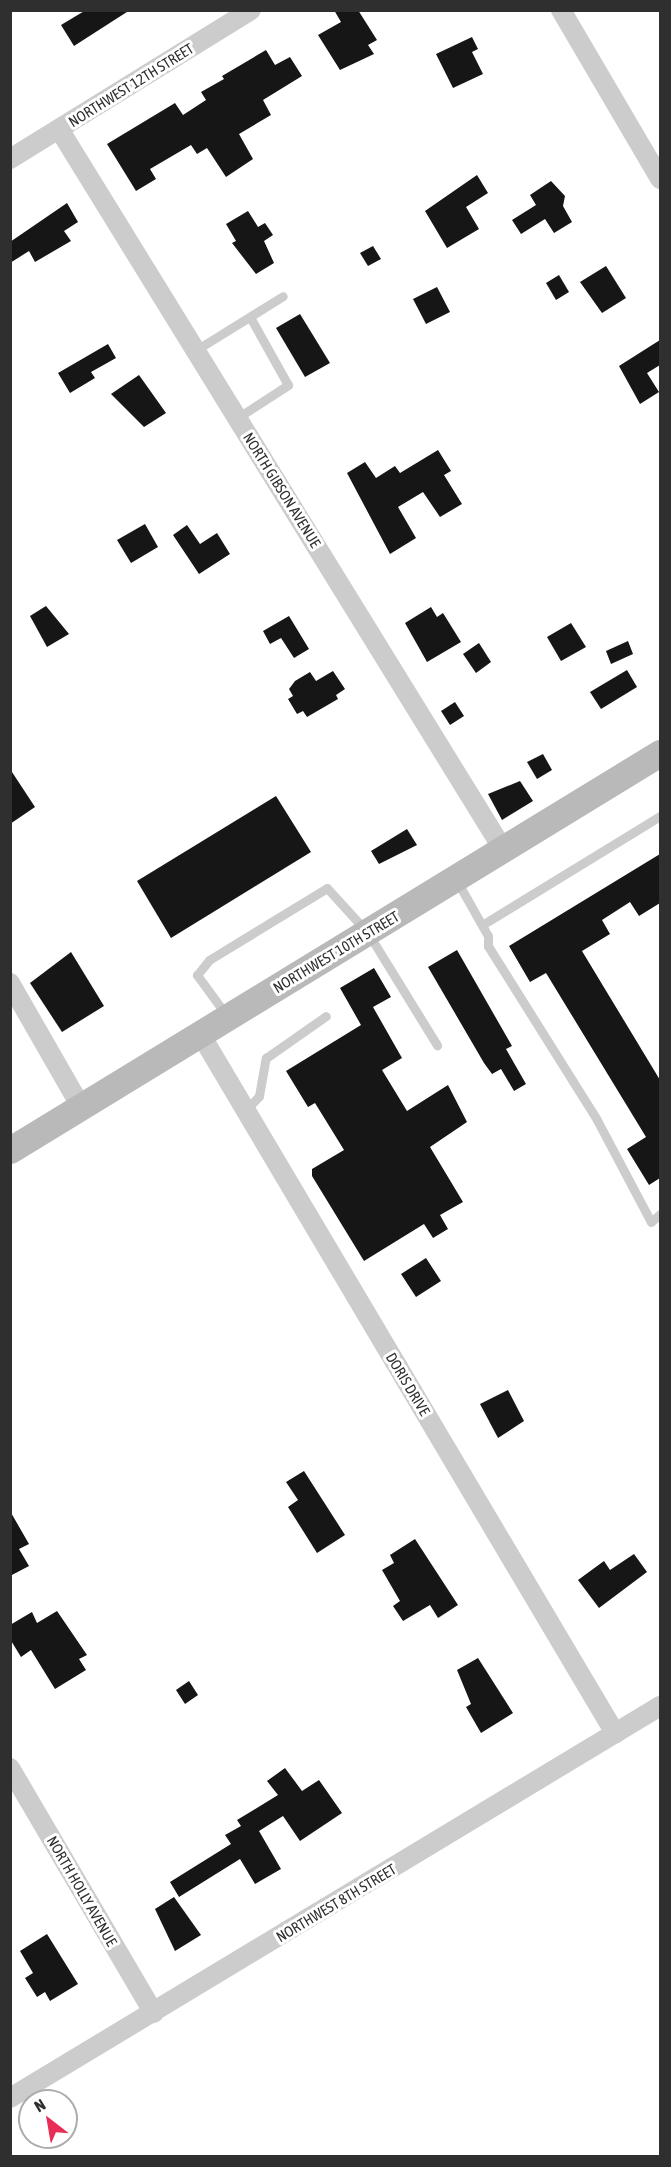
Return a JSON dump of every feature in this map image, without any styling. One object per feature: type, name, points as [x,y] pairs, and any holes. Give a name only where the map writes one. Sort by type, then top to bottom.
[{"type":"main road","name":"NORTHWEST 10TH STREET","points":[[10,1150],[504,851],[660,753]]},
{"type":"street","name":"NORTHWEST 12TH STREET","points":[[10,159],[251,10]]},
{"type":"street","points":[[561,10],[660,179]]},
{"type":"street","name":"NORTH GIBSON AVENUE","points":[[59,129],[504,851]]},
{"type":"street","points":[[10,983],[81,1107]]},
{"type":"street","name":"DORIS DRIVE","points":[[201,1035],[615,1733]]},
{"type":"street","name":"NORTHWEST 8TH STREET","points":[[10,2098],[660,1706]]},
{"type":"street","name":"NORTH HOLLY AVENUE","points":[[10,1768],[154,2013]]},
{"type":"lane","points":[[195,350],[283,296]]},
{"type":"lane","points":[[237,418],[288,386],[250,317]]},
{"type":"lane","points":[[482,925],[660,816]]},
{"type":"lane","points":[[456,879],[482,925],[488,946],[597,1120],[651,1222],[660,1214]]},
{"type":"lane","points":[[229,1018],[197,975],[209,960],[327,888],[368,933],[437,1044]]},
{"type":"lane","points":[[246,1110],[259,1096],[266,1058],[326,1016]]},
{"type":"building","points":[[86,10],[130,10],[74,46],[61,25]]},
{"type":"building","points":[[334,10],[358,10],[377,40],[368,45],[374,54],[340,70],[318,35],[341,22]]},
{"type":"building","points":[[472,37],[478,49],[472,52],[483,74],[453,88],[436,54]]},
{"type":"building","points":[[266,50],[275,65],[290,57],[302,76],[263,100],[271,115],[239,134],[253,159],[226,177],[207,148],[197,154],[191,145],[150,169],[156,179],[136,191],[107,144],[175,103],[183,115],[206,100],[201,92],[224,79],[222,76]]},
{"type":"building","points":[[477,175],[488,193],[466,207],[479,229],[447,248],[425,211]]},
{"type":"building","points":[[551,181],[565,196],[563,206],[572,222],[554,233],[545,219],[521,234],[512,220],[536,205],[530,195]]},
{"type":"building","points":[[67,203],[78,222],[64,231],[71,241],[35,262],[29,251],[10,263],[10,242]]},
{"type":"building","points":[[248,211],[258,227],[265,223],[273,235],[264,241],[274,263],[256,274],[232,243],[236,241],[226,224]]},
{"type":"building","points":[[373,246],[381,259],[368,266],[360,253]]},
{"type":"building","points":[[606,266],[626,298],[602,313],[580,282]]},
{"type":"building","points":[[559,275],[569,292],[556,300],[546,283]]},
{"type":"building","points":[[437,287],[450,312],[426,324],[413,299]]},
{"type":"building","points":[[300,314],[330,363],[305,377],[276,328]]},
{"type":"building","points":[[660,340],[660,365],[647,373],[659,392],[640,404],[619,366]]},
{"type":"building","points":[[108,344],[116,358],[91,372],[95,378],[70,393],[58,373]]},
{"type":"building","points":[[139,375],[166,413],[144,427],[111,394]]},
{"type":"building","points":[[438,450],[451,471],[444,475],[462,504],[440,517],[423,492],[398,507],[416,538],[390,554],[347,473],[365,462],[376,478],[395,466],[400,473]]},
{"type":"building","points":[[145,524],[158,547],[131,563],[117,540]]},
{"type":"building","points":[[187,525],[200,544],[217,533],[230,554],[199,574],[173,535]]},
{"type":"building","points":[[46,606],[69,634],[47,647],[30,616]]},
{"type":"building","points":[[431,607],[437,617],[443,613],[461,642],[427,662],[405,623]]},
{"type":"building","points":[[289,616],[309,649],[294,658],[281,638],[270,644],[263,631]]},
{"type":"building","points":[[571,623],[586,647],[561,661],[547,637]]},
{"type":"building","points":[[628,641],[633,654],[611,664],[606,651]]},
{"type":"building","points":[[479,643],[491,662],[476,673],[463,654]]},
{"type":"building","points":[[627,670],[637,687],[601,709],[590,692]]},
{"type":"building","points":[[333,671],[345,689],[336,695],[338,699],[307,717],[303,711],[297,714],[288,699],[293,696],[289,689],[295,681],[310,672],[316,681]]},
{"type":"building","points":[[455,702],[464,716],[450,725],[441,711]]},
{"type":"building","points":[[543,754],[552,770],[537,779],[527,762]]},
{"type":"building","points":[[10,769],[35,807],[10,824]]},
{"type":"building","points":[[520,781],[533,801],[502,820],[488,794]]},
{"type":"building","points":[[276,796],[311,852],[171,938],[137,881]]},
{"type":"building","points":[[407,829],[417,845],[379,864],[371,851]]},
{"type":"building","points":[[660,854],[660,903],[639,916],[630,902],[602,920],[610,934],[582,951],[660,1080],[660,1178],[649,1185],[627,1149],[646,1137],[546,973],[530,982],[509,946]]},
{"type":"building","points":[[457,950],[512,1046],[506,1049],[526,1084],[514,1091],[501,1069],[492,1074],[484,1063],[428,967]]},
{"type":"building","points":[[71,952],[104,1006],[62,1032],[30,983]]},
{"type":"building","points":[[374,968],[391,997],[373,1007],[402,1058],[382,1070],[407,1111],[448,1085],[467,1122],[430,1147],[463,1202],[440,1215],[448,1229],[433,1238],[424,1224],[364,1261],[312,1176],[312,1169],[344,1150],[315,1103],[308,1107],[286,1071],[361,1025],[340,988]]},
{"type":"building","points":[[426,1258],[441,1281],[416,1297],[401,1274]]},
{"type":"building","points":[[508,1390],[524,1421],[498,1438],[480,1404]]},
{"type":"building","points":[[304,1471],[345,1535],[317,1553],[288,1507],[298,1500],[286,1482]]},
{"type":"building","points":[[10,1511],[29,1544],[19,1549],[29,1566],[10,1576]]},
{"type":"building","points":[[415,1539],[458,1605],[438,1618],[430,1605],[403,1621],[393,1606],[400,1601],[382,1570],[394,1563],[390,1555]]},
{"type":"building","points":[[634,1554],[647,1572],[599,1608],[578,1580],[604,1561],[610,1570]]},
{"type":"building","points":[[57,1611],[87,1655],[79,1659],[86,1670],[55,1689],[31,1650],[21,1657],[10,1639],[10,1625],[32,1612],[37,1623]]},
{"type":"building","points":[[478,1658],[513,1713],[481,1733],[466,1707],[471,1704],[457,1670]]},
{"type":"building","points":[[189,1681],[198,1695],[185,1704],[176,1690]]},
{"type":"building","points":[[285,1768],[302,1791],[319,1780],[342,1813],[300,1841],[283,1816],[259,1831],[281,1869],[255,1884],[240,1859],[179,1897],[170,1882],[231,1844],[225,1835],[241,1826],[237,1820],[278,1795],[267,1781]]},
{"type":"building","points":[[174,1897],[201,1935],[175,1951],[155,1909]]},
{"type":"building","points":[[47,1934],[78,1984],[50,2001],[45,1992],[37,1997],[25,1978],[33,1973],[20,1951]]}]
